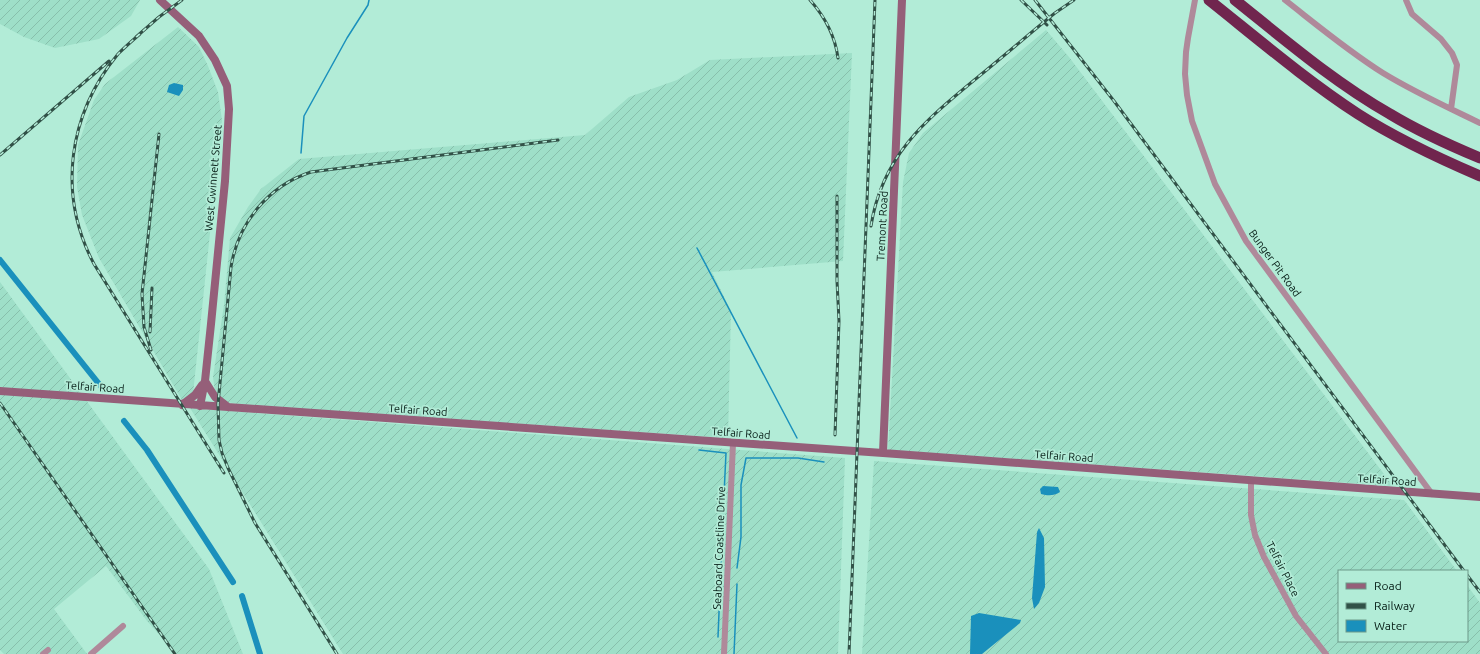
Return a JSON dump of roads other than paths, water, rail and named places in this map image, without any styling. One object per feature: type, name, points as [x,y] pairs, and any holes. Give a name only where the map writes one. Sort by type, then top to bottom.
[{"type":"highway","points":[[1209,0],[1302,74],[1359,114],[1423,151],[1480,176]]},
{"type":"highway","points":[[1235,0],[1318,66],[1389,114],[1450,145],[1480,158]]},
{"type":"street","name":"West Gwinnett Street","points":[[160,0],[199,36],[215,60],[227,86],[228,93],[229,108],[225,181],[203,406]]},
{"type":"street","name":"Tremont Road","points":[[883,453],[902,0]]},
{"type":"street","name":"Bunger Pit Road","points":[[1195,0],[1186,52],[1185,74],[1187,96],[1192,121],[1215,184],[1246,241],[1432,494]]},
{"type":"street","points":[[1285,0],[1333,38],[1383,73],[1480,123]]},
{"type":"street","points":[[1406,0],[1412,14],[1441,39],[1452,53],[1457,65],[1451,109]]},
{"type":"street","points":[[182,405],[195,394],[205,381],[215,397],[228,408]]},
{"type":"street","name":"Telfair Road","points":[[0,391],[182,405],[883,453],[1480,497]]},
{"type":"street","name":"Seaboard Coastline Drive","points":[[724,654],[733,443]]},
{"type":"street","name":"Telfair Place","points":[[1251,481],[1251,515],[1255,534],[1264,557],[1296,616],[1326,654]]},
{"type":"street","points":[[91,654],[123,626]]},
{"type":"water","points":[[174,83],[183,85],[183,90],[179,96],[167,92],[169,85]]},
{"type":"water","points":[[1043,486],[1058,487],[1060,492],[1051,495],[1041,494],[1040,489]]},
{"type":"water","points":[[1039,528],[1044,538],[1045,587],[1039,603],[1034,609],[1032,598],[1037,532]]},
{"type":"water","points":[[979,613],[1021,620],[1020,623],[982,654],[970,654],[971,616]]},
{"type":"waterway","points":[[301,153],[304,116],[347,38],[368,5],[369,0]]},
{"type":"waterway","points":[[697,248],[797,438]]},
{"type":"waterway","points":[[0,260],[103,389]]},
{"type":"waterway","points":[[124,421],[147,450],[233,582]]},
{"type":"waterway","points":[[699,450],[726,453],[724,495]]},
{"type":"waterway","points":[[737,568],[741,537],[741,485],[746,458],[798,458],[824,462]]},
{"type":"waterway","points":[[718,637],[723,515]]},
{"type":"waterway","points":[[734,654],[737,584]]},
{"type":"waterway","points":[[242,596],[260,654]]},
{"type":"railway","points":[[136,37],[182,0]]},
{"type":"railway","points":[[810,0],[820,13],[832,34],[838,58]]},
{"type":"railway","points":[[849,654],[875,0]]},
{"type":"railway","points":[[1021,0],[1047,25]]},
{"type":"railway","points":[[1035,0],[1114,101],[1463,570]]},
{"type":"railway","points":[[871,226],[877,201],[885,179],[896,159],[924,124],[941,108],[1055,13],[1074,0]]},
{"type":"railway","points":[[140,34],[118,54],[101,78],[88,103],[79,129],[73,156],[72,183],[75,210],[82,237],[94,264],[224,473]]},
{"type":"railway","points":[[0,155],[109,61]]},
{"type":"railway","points":[[151,350],[144,327],[142,294],[159,134]]},
{"type":"railway","points":[[337,654],[255,523],[222,453],[219,440],[218,404],[231,267],[240,236],[248,221],[269,197],[281,187],[296,178],[311,172],[558,140]]},
{"type":"railway","points":[[835,435],[839,321],[837,281],[837,196]]},
{"type":"railway","points":[[150,332],[152,288]]},
{"type":"railway","points":[[0,403],[175,654]]},
{"type":"railway","points":[[1468,576],[1480,592]]}]
